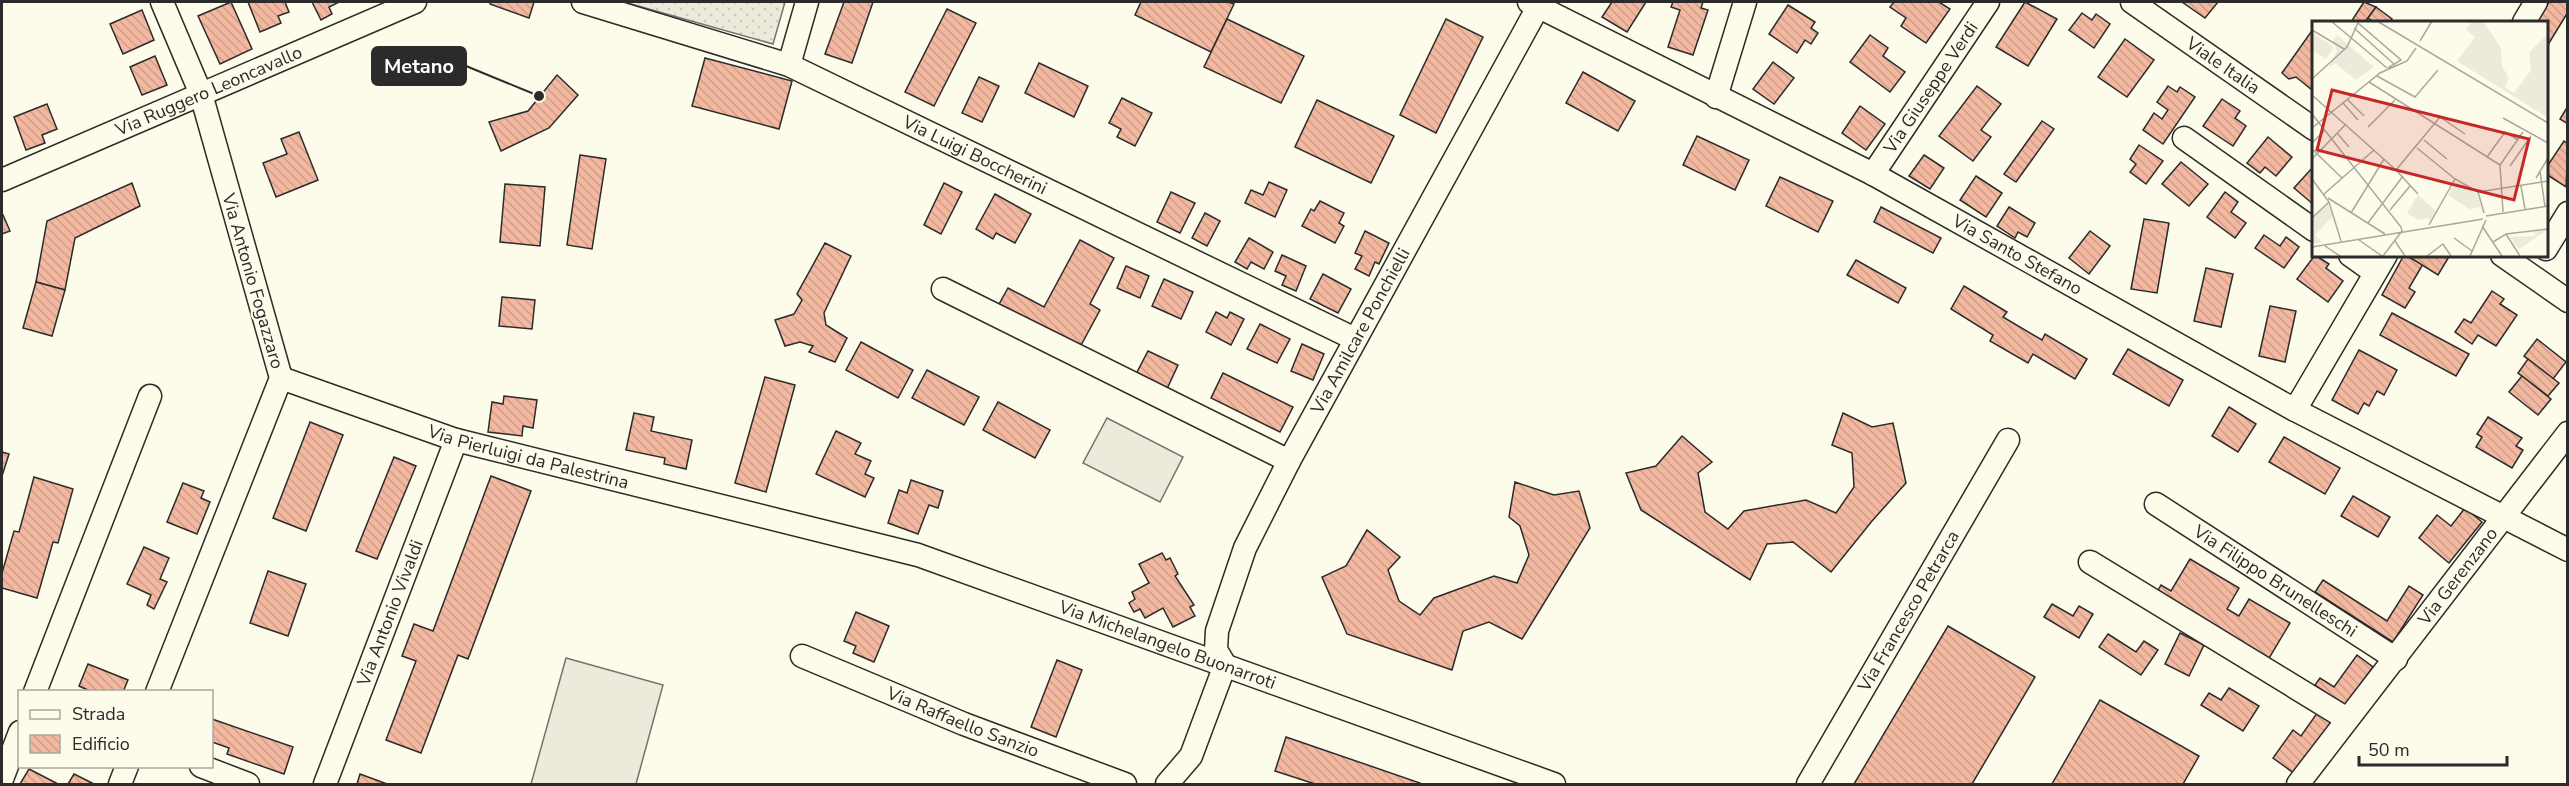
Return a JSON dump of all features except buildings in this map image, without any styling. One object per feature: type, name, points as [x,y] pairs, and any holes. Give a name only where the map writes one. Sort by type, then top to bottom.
[{"type":"street","name":"Via Antonio Fogazzaro","points":[[158,690],[281,378],[201,94],[162,2]]},
{"type":"street","name":"Via Ruggero Leoncavallo","points":[[2,180],[415,2]]},
{"type":"street","name":"Via Luigi Boccherini","points":[[583,2],[789,65],[1355,339]]},
{"type":"street","points":[[789,65],[807,2]]},
{"type":"street","points":[[1716,97],[1745,2]]},
{"type":"street","name":"Via Giuseppe Verdi","points":[[1873,174],[1988,2]]},
{"type":"street","name":"Viale Italia","points":[[2132,2],[2312,128]]},
{"type":"street","points":[[2525,21],[2536,2]]},
{"type":"street","name":"Via Santo Stefano","points":[[1533,4],[1873,174],[2295,410],[2503,517]]},
{"type":"street","name":"Via Amilcare Ponchielli","points":[[1225,665],[1216,650],[1216,631],[1245,548],[1289,461],[1533,4]]},
{"type":"street","points":[[2184,138],[2312,229]]},
{"type":"street","points":[[2548,247],[2568,213]]},
{"type":"street","points":[[2295,410],[2380,264],[2353,256]]},
{"type":"street","points":[[2504,256],[2568,301]]},
{"type":"street","points":[[2532,275],[2542,256]]},
{"type":"street","points":[[944,289],[1289,461]]},
{"type":"street","name":"Via Pierluigi da Palestrina","points":[[281,378],[456,440],[778,520]]},
{"type":"street","points":[[36,690],[150,396]]},
{"type":"street","name":"Via Gerenzano","points":[[2298,784],[2568,433]]},
{"type":"street","name":"Via Antonio Vivaldi","points":[[325,784],[456,440]]},
{"type":"street","name":"Via Francesco Petrarca","points":[[1808,784],[2008,440]]},
{"type":"street","name":"Via Filippo Brunelleschi","points":[[2156,504],[2396,659]]},
{"type":"street","points":[[2503,517],[2568,550]]},
{"type":"street","name":"Via Michelangelo Buonarroti","points":[[778,520],[918,555],[1554,784]]},
{"type":"street","points":[[2090,562],[2347,719]]},
{"type":"street","name":"Via Raffaello Sanzio","points":[[802,656],[964,724],[1125,784]]},
{"type":"street","points":[[1167,784],[1191,756],[1225,665]]},
{"type":"street","points":[[2,779],[18,737]]},
{"type":"street","points":[[120,784],[126,768]]},
{"type":"street","points":[[206,768],[248,784]]},
{"type":"shaded area","points":[[624,2],[785,2],[773,44]]},
{"type":"shaded area","points":[[1107,418],[1183,457],[1160,502],[1083,463]]},
{"type":"shaded area","points":[[566,658],[663,685],[636,784],[531,784]]},
{"type":"place","name":"Metano","points":[[539,96]]}]
